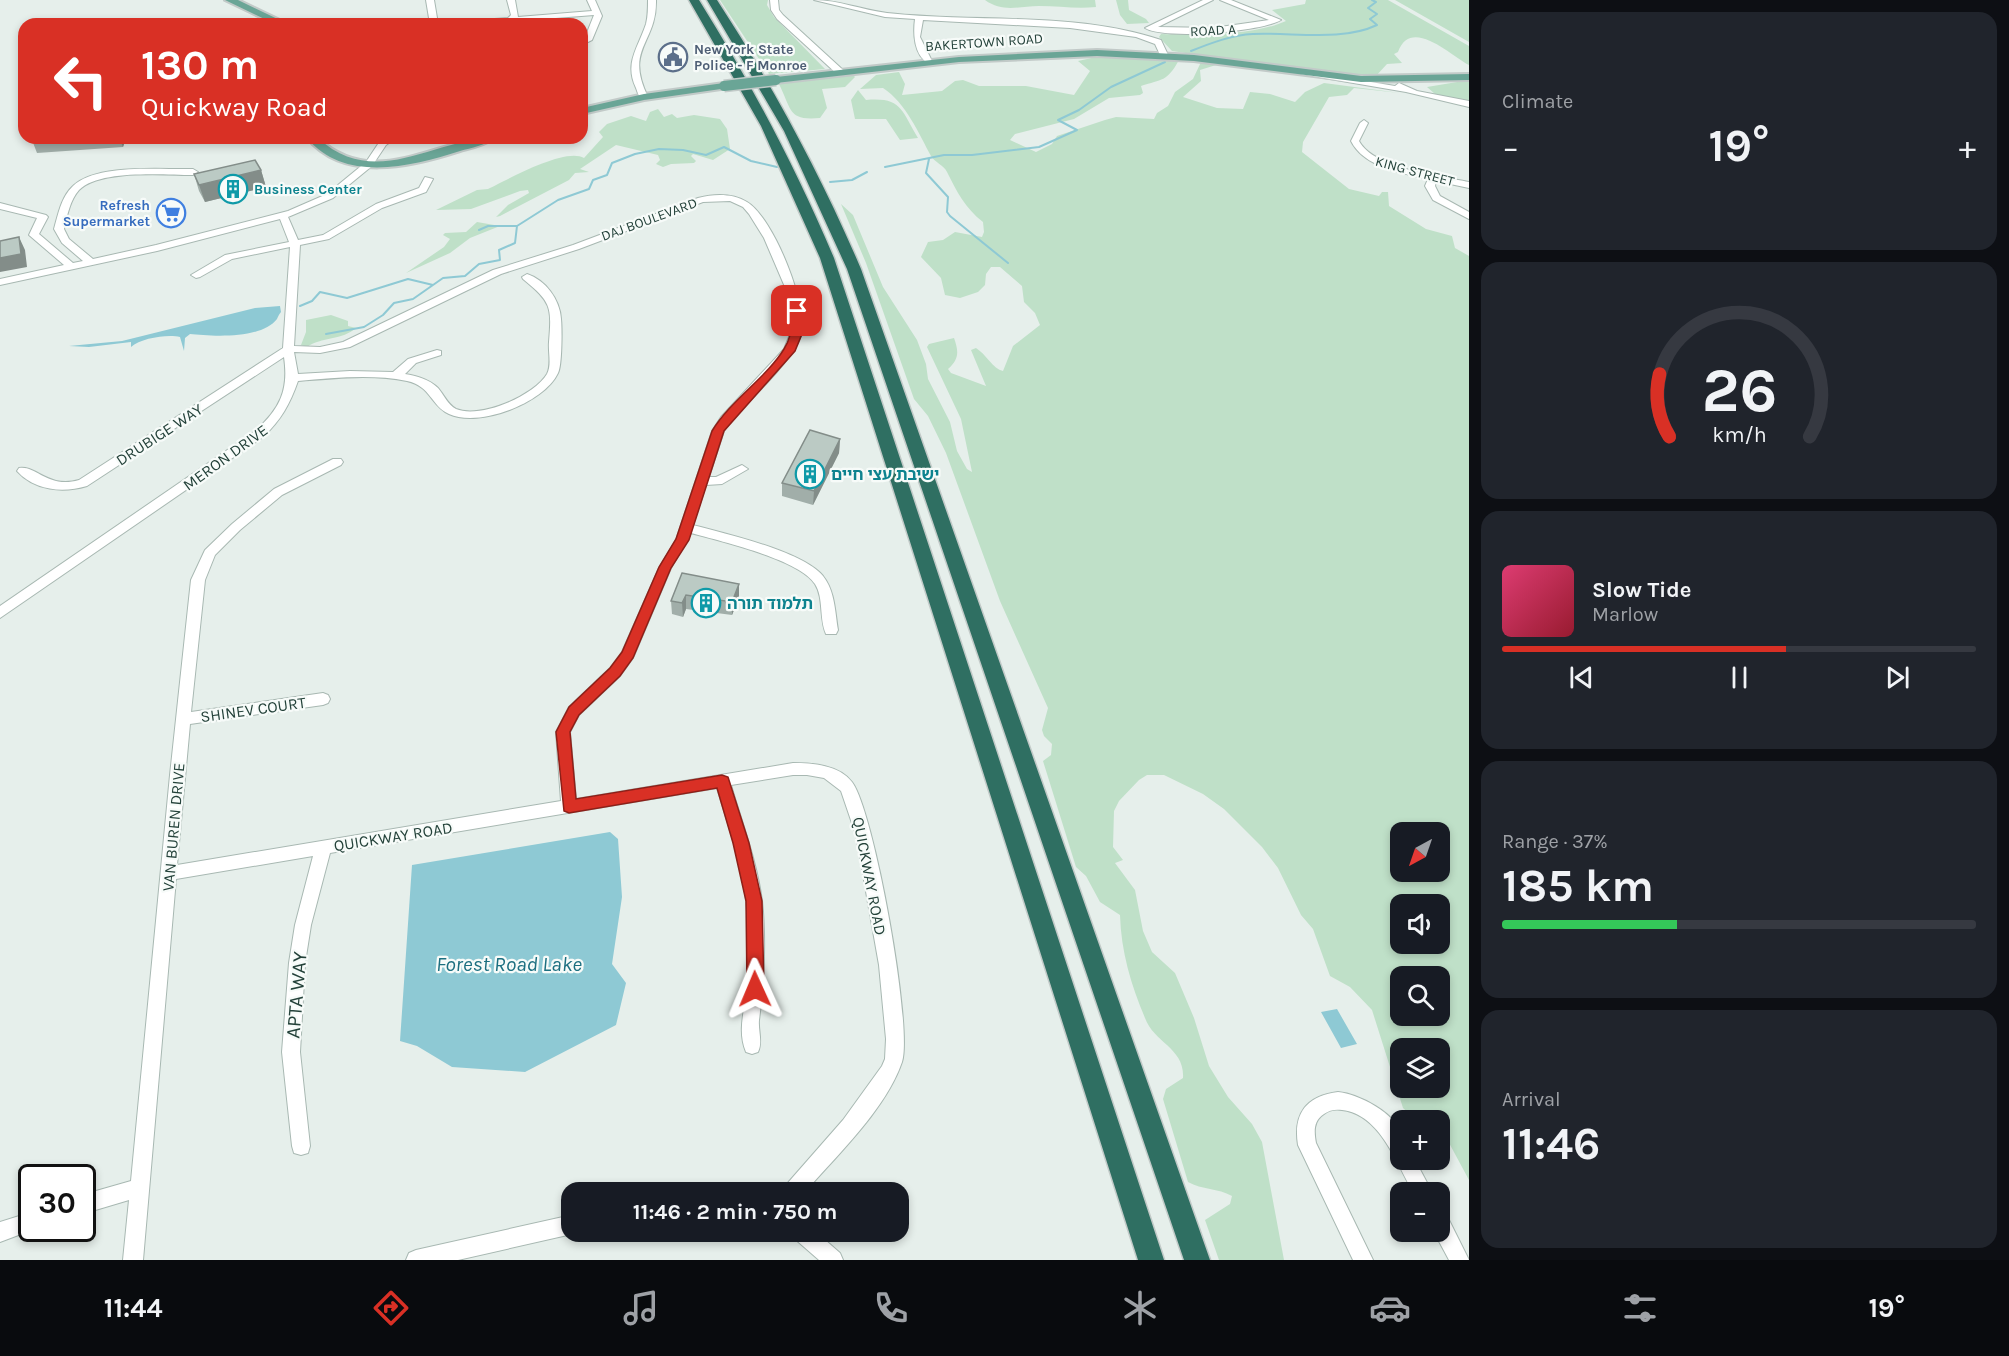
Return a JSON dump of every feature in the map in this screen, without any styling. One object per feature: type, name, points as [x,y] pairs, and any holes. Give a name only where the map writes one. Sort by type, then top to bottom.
[{"type":"highway","points":[[694,0],[759,107],[801,195],[827,258],[1151,1260]]},
{"type":"highway","points":[[712,0],[766,84],[792,130],[828,205],[854,269],[1197,1260]]},
{"type":"main road","points":[[230,0],[270,18]]},
{"type":"main road","name":"BAKERTOWN ROAD","points":[[588,110],[644,97],[786,78],[928,61],[1049,52],[1164,55],[1299,72],[1391,80],[1431,80],[1469,76]]},
{"type":"main road","points":[[318,144],[324,151],[344,159],[369,164],[440,156],[473,144]]},
{"type":"street","points":[[430,0],[433,18]]},
{"type":"street","points":[[502,0],[508,18]]},
{"type":"street","points":[[511,0],[514,18]]},
{"type":"street","points":[[588,40],[598,16],[591,0]]},
{"type":"street","points":[[644,97],[635,79],[634,60],[651,20],[652,0]]},
{"type":"street","points":[[774,0],[775,10],[780,17],[840,72]]},
{"type":"street","points":[[818,0],[885,15],[1053,25],[1127,33],[1155,40],[1164,55]]},
{"type":"street","points":[[1127,33],[1136,28],[1149,28],[1209,0]]},
{"type":"street","name":"ROAD A","points":[[1149,28],[1217,31],[1248,28],[1277,20],[1224,0]]},
{"type":"street","points":[[1182,1],[1196,6]]},
{"type":"street","points":[[550,18],[596,13]]},
{"type":"street","points":[[919,18],[917,41],[928,61]]},
{"type":"street","points":[[1299,72],[1405,90],[1469,104]]},
{"type":"street","points":[[1391,80],[1405,90]]},
{"type":"street","points":[[1431,80],[1423,85],[1423,89],[1441,98]]},
{"type":"street","name":"KING STREET","points":[[1364,123],[1355,141],[1358,149],[1364,155],[1386,165],[1469,185]]},
{"type":"street","points":[[0,282],[72,267],[283,215],[330,196],[369,164],[383,144]]},
{"type":"street","points":[[91,262],[65,241],[58,225],[65,206],[76,188],[93,178],[110,174],[193,172]]},
{"type":"street","points":[[1433,177],[1430,186],[1434,195],[1469,216]]},
{"type":"street","points":[[195,275],[229,257],[326,237],[379,206],[423,190],[428,179]]},
{"type":"street","name":"DAJ BOULEVARD","points":[[288,349],[304,351],[340,347],[497,272],[576,247],[701,200],[717,197],[734,199],[756,213],[792,294],[797,311],[798,329],[789,351],[725,420],[718,431],[682,540],[665,567],[628,654],[615,672],[574,711],[566,723],[563,732],[569,806]]},
{"type":"street","points":[[0,206],[43,217],[34,235],[72,267]]},
{"type":"street","points":[[283,215],[295,243],[288,349],[293,378],[337,374],[395,377],[428,384],[448,408],[471,416],[501,409],[543,386],[555,367],[555,314],[551,299],[527,277]]},
{"type":"street","name":"DRUBIGE WAY","points":[[23,471],[54,488],[68,488],[83,483],[288,349]]},
{"type":"street","points":[[395,377],[412,361],[437,353]]},
{"type":"street","name":"MERON DRIVE","points":[[0,613],[259,434],[272,422],[284,404],[293,378]]},
{"type":"street","name":"VAN BUREN DRIVE","points":[[133,1260],[138,1188],[198,580],[210,553],[228,534],[278,492],[337,462]]},
{"type":"street","points":[[700,481],[718,481],[742,469]]},
{"type":"street","points":[[686,527],[792,561],[809,570],[819,579],[831,630]]},
{"type":"street","name":"SHINEV COURT","points":[[183,719],[323,699]]},
{"type":"street","name":"QUICKWAY ROAD","points":[[169,873],[793,769],[826,772],[838,778],[848,788],[856,805],[866,839],[877,900],[894,1035],[894,1058],[888,1073],[871,1098],[801,1182]]},
{"type":"street","points":[[722,781],[741,843],[754,901],[755,989],[750,1026],[752,1046]]},
{"type":"street","name":"APTA WAY","points":[[301,1146],[291,1052],[297,963],[303,925],[323,848]]},
{"type":"street","points":[[1362,1260],[1307,1145],[1304,1131],[1307,1118],[1315,1106],[1338,1100],[1368,1111],[1382,1124],[1390,1136]]},
{"type":"street","points":[[96,1201],[138,1188]]},
{"type":"street","points":[[0,1232],[18,1226]]},
{"type":"street","points":[[425,1259],[561,1227]]},
{"type":"street","points":[[813,1242],[833,1260]]},
{"type":"street","points":[[1450,1242],[1460,1260]]},
{"type":"green space","points":[[720,0],[768,0],[767,5],[774,17],[825,69],[769,74]]},
{"type":"green space","points":[[985,0],[1095,0],[1096,7],[1005,8]]},
{"type":"green space","points":[[1116,0],[1128,0],[1129,10],[1149,23],[1127,24],[1120,15]]},
{"type":"green space","points":[[1306,0],[1388,0],[1469,46],[1469,65],[1442,47],[1421,38],[1412,38],[1404,42],[1394,54],[1402,63],[1387,64],[1375,77],[1329,74],[1172,51],[1159,37],[1161,34],[1241,32],[1273,26],[1286,21],[1272,10],[1305,4]]},
{"type":"green space","points":[[1395,0],[1469,0],[1469,42]]},
{"type":"green space","points":[[1096,57],[1179,60],[1167,76],[1141,86],[1143,93],[1140,95],[1109,98],[1074,119],[1015,134],[1010,140],[1036,152],[1052,144],[1057,136],[1105,120],[1116,117],[1154,119],[1157,113],[1168,106],[1175,92],[1193,79],[1201,62],[1216,65],[1200,70],[1201,81],[1183,97],[1217,108],[1243,109],[1250,92],[1270,94],[1295,102],[1305,92],[1324,83],[1400,93],[1354,88],[1347,95],[1329,97],[1303,142],[1302,152],[1349,189],[1379,196],[1382,192],[1388,192],[1389,206],[1426,229],[1452,236],[1455,248],[1469,256],[1469,1180],[1450,1145],[1450,1110],[1405,1110],[1400,1098],[1450,1098],[1450,1038],[1390,1038],[1390,1067],[1372,1010],[1350,987],[1330,976],[1313,929],[1301,915],[1278,868],[1262,847],[1224,809],[1203,794],[1164,775],[1147,775],[1119,801],[1114,811],[1113,847],[1123,860],[1115,863],[1135,890],[1143,931],[1152,952],[1175,973],[1194,1018],[1209,1066],[1228,1097],[1252,1124],[1262,1142],[1284,1260],[1219,1260],[1205,1220],[1230,1204],[1232,1196],[1188,1182],[1163,1099],[1166,1089],[1183,1078],[1179,1059],[1149,1027],[1145,1018],[1128,968],[1122,942],[1120,915],[1100,902],[1086,876],[1076,867],[1043,761],[1051,755],[1052,744],[1044,736],[1042,730],[1048,708],[1000,601],[946,453],[928,416],[914,399],[866,263],[841,204],[853,215],[883,287],[917,340],[926,364],[928,379],[950,422],[957,451],[967,469],[972,472],[961,419],[927,347],[929,344],[954,338],[957,355],[948,369],[951,373],[986,386],[971,350],[976,348],[999,370],[1003,371],[1013,346],[1040,325],[1035,313],[1024,302],[1022,286],[1000,267],[991,267],[986,274],[985,285],[978,292],[960,298],[945,295],[941,278],[921,257],[928,242],[943,240],[955,232],[982,237],[983,222],[962,199],[946,170],[932,158],[899,102],[883,88],[860,89],[876,75],[899,72],[905,84],[902,95],[942,91],[955,81],[963,80],[979,86],[1026,86],[1074,95],[1090,71],[1078,61]]},
{"type":"green space","points":[[853,75],[855,77],[845,87],[822,89],[827,108],[820,118],[802,118],[792,112],[779,84]]},
{"type":"green space","points":[[1469,80],[1469,102],[1435,94],[1427,87]]},
{"type":"green space","points":[[858,90],[866,100],[887,101],[899,107],[918,138],[900,140],[886,119],[855,119],[851,100]]},
{"type":"green space","points":[[658,109],[664,117],[672,114],[677,118],[694,115],[720,119],[727,129],[730,149],[713,160],[693,154],[691,156],[696,161],[694,163],[671,164],[663,167],[656,164],[660,160],[658,155],[616,145],[580,169],[589,172],[575,173],[569,180],[500,216],[496,217],[508,205],[529,193],[528,190],[471,209],[436,210],[477,190],[488,189],[550,161],[575,156],[584,158],[603,137],[599,132],[607,124],[631,116],[646,121],[650,112]]},
{"type":"green space","points":[[477,222],[500,226],[470,238],[450,253],[406,273],[444,247],[450,239],[443,235],[445,233],[466,232]]},
{"type":"green space","points":[[331,315],[348,321],[348,326],[356,328],[345,335],[307,347],[301,345],[306,332],[306,320]]},
{"type":"water","points":[[280,306],[281,312],[269,326],[248,334],[190,334],[185,338],[184,351],[180,337],[175,336],[148,339],[131,347],[131,342],[89,347],[69,346],[122,341],[255,308]]},
{"type":"water","name":"Forest Road Lake","points":[[610,832],[618,839],[622,897],[612,964],[626,983],[616,1025],[525,1072],[452,1067],[417,1046],[400,1041],[412,865]]},
{"type":"water","points":[[1337,1009],[1357,1044],[1341,1048],[1321,1012]]},
{"type":"building","points":[[668,46],[680,46],[677,56],[664,56]]},
{"type":"building","points":[[255,160],[261,170],[199,185],[194,174]]},
{"type":"building","points":[[19,237],[21,254],[0,258],[0,241]]},
{"type":"building","name":"ישיבת עצי חיים","points":[[810,430],[840,439],[814,491],[782,483]]},
{"type":"building","points":[[682,573],[739,584],[732,602],[686,595],[682,603],[671,601]]},
{"type":"waterway","points":[[1191,51],[1245,35],[1332,35],[1363,30],[1377,25],[1370,19],[1377,14],[1368,8],[1376,2],[1372,0]]},
{"type":"waterway","points":[[885,167],[944,155],[972,155],[1039,147],[1077,130],[1058,120],[1079,110],[1111,87],[1165,62]]},
{"type":"waterway","points":[[517,226],[558,200],[589,189],[593,180],[607,175],[612,163],[635,154],[659,149],[683,150],[706,155],[724,147],[751,161],[777,167]]},
{"type":"waterway","points":[[929,159],[926,173],[948,197],[947,212],[950,216],[1008,263]]},
{"type":"waterway","points":[[830,182],[852,180],[867,172]]},
{"type":"waterway","points":[[479,230],[488,226],[517,226]]},
{"type":"waterway","points":[[433,285],[443,278],[465,276],[479,264],[500,260],[499,250],[515,243],[517,226]]},
{"type":"waterway","points":[[300,306],[312,301],[320,292],[347,298],[408,279],[433,285]]},
{"type":"waterway","points":[[326,334],[364,327],[383,315],[394,303],[413,299],[433,285]]},
{"type":"place","name":"New York State Police - F Monroe","points":[[673,57]]},
{"type":"place","name":"Business Center","points":[[233,189]]},
{"type":"place","name":"Refresh Supermarket","points":[[171,213]]},
{"type":"place","name":"ישיבת עצי חיים","points":[[810,474]]},
{"type":"place","name":"תלמוד תורה","points":[[706,603]]},
{"type":"route","points":[[755,989],[754,901],[741,843],[722,781],[569,806],[563,732],[574,711],[615,672],[628,654],[665,567],[682,540],[718,431],[725,420],[789,351],[796,340],[797,311]]}]
